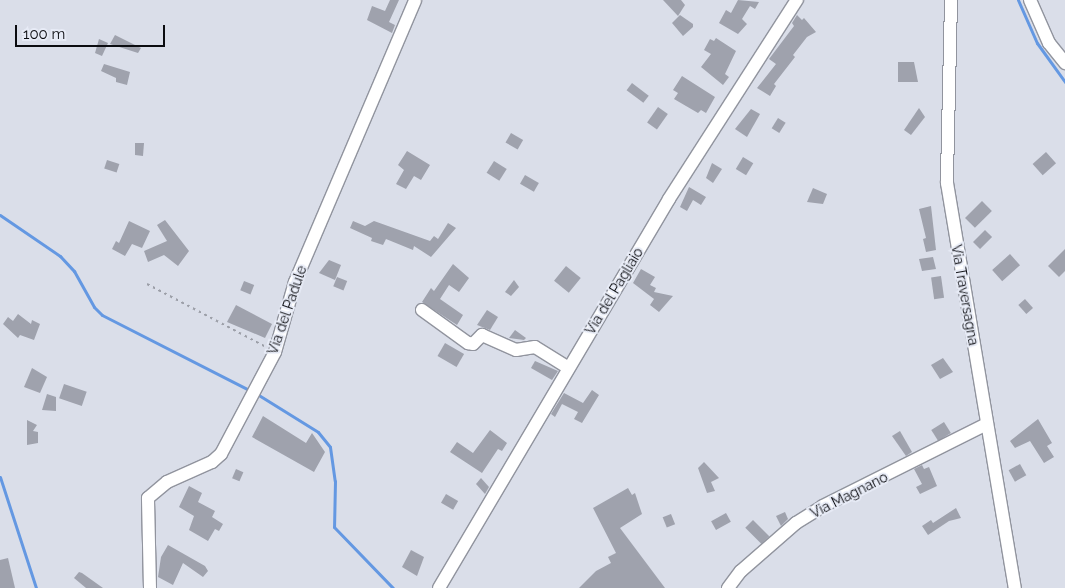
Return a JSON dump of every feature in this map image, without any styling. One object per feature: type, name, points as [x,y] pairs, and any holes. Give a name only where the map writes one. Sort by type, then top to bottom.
[{"type":"street","name":"Via del Padule","points":[[150,588],[148,498],[167,482],[212,462],[221,454],[275,352],[295,282],[415,0]]},
{"type":"street","name":"Via del Pagliaio","points":[[439,588],[668,199],[797,0]]},
{"type":"street","name":"Via Traversagna","points":[[951,0],[947,183],[1015,588]]},
{"type":"street","points":[[1030,0],[1049,43],[1065,63]]},
{"type":"street","points":[[422,310],[468,343],[472,344],[482,335],[516,350],[534,347],[568,368]]},
{"type":"street","name":"Via Magnano","points":[[728,588],[741,571],[810,514],[987,424]]},
{"type":"path","points":[[147,284],[275,352]]},
{"type":"building","points":[[390,0],[399,0],[389,22],[395,25],[392,33],[367,20],[372,6],[385,11]]},
{"type":"building","points":[[663,0],[681,0],[685,5],[678,16]]},
{"type":"building","points":[[738,0],[759,2],[755,9],[750,6],[742,19],[747,24],[738,34],[719,23],[726,10],[731,13]]},
{"type":"building","points":[[680,15],[693,24],[693,27],[683,36],[672,23]]},
{"type":"building","points":[[797,15],[802,20],[804,18],[816,32],[807,37],[793,55],[795,57],[774,84],[776,86],[770,96],[757,88],[776,64],[769,59],[794,26],[792,23]]},
{"type":"building","points":[[115,35],[141,48],[138,53],[110,44]]},
{"type":"building","points":[[716,38],[736,51],[725,74],[729,77],[723,85],[701,67],[711,54],[704,50],[710,39],[714,41]]},
{"type":"building","points":[[99,39],[108,43],[102,56],[95,53]]},
{"type":"building","points":[[898,62],[914,62],[918,82],[898,82]]},
{"type":"building","points":[[104,64],[130,72],[127,85],[116,82],[116,78],[101,71]]},
{"type":"building","points":[[682,76],[715,97],[706,113],[701,110],[698,113],[674,99],[678,93],[673,90]]},
{"type":"building","points":[[632,83],[649,96],[643,103],[627,90]]},
{"type":"building","points":[[658,107],[668,114],[657,129],[647,123]]},
{"type":"building","points":[[919,108],[925,117],[911,135],[904,130]]},
{"type":"building","points":[[751,109],[760,114],[747,137],[735,129]]},
{"type":"building","points":[[778,118],[786,123],[779,133],[772,128]]},
{"type":"building","points":[[511,133],[523,140],[518,150],[506,143]]},
{"type":"building","points":[[135,143],[144,143],[143,156],[135,155]]},
{"type":"building","points":[[407,151],[430,165],[421,180],[414,176],[406,189],[396,184],[404,170],[398,165]]},
{"type":"building","points":[[1046,152],[1056,163],[1043,175],[1033,164]]},
{"type":"building","points":[[743,157],[753,163],[746,175],[736,169]]},
{"type":"building","points":[[107,160],[119,164],[117,173],[104,169]]},
{"type":"building","points":[[494,161],[507,169],[499,181],[487,173]]},
{"type":"building","points":[[712,163],[722,169],[713,183],[706,178]]},
{"type":"building","points":[[525,175],[539,183],[534,192],[520,184]]},
{"type":"building","points":[[689,187],[706,197],[701,205],[693,200],[687,211],[680,207]]},
{"type":"building","points":[[813,188],[827,194],[823,204],[807,202]]},
{"type":"building","points":[[982,201],[992,211],[975,228],[965,218]]},
{"type":"building","points":[[931,206],[936,250],[926,252],[923,239],[926,238],[919,209]]},
{"type":"building","points":[[165,220],[189,251],[178,266],[164,255],[148,262],[144,251],[167,241],[157,225]]},
{"type":"building","points":[[129,221],[150,231],[142,248],[132,244],[125,256],[112,249],[116,241],[119,243]]},
{"type":"building","points":[[353,221],[365,226],[374,221],[430,241],[434,236],[438,239],[448,223],[456,228],[431,257],[414,246],[413,250],[386,239],[383,245],[371,241],[372,238],[350,228]]},
{"type":"building","points":[[985,230],[992,237],[980,249],[973,242]]},
{"type":"building","points":[[1065,249],[1065,271],[1059,277],[1048,266]]},
{"type":"building","points":[[1010,254],[1020,265],[1002,281],[992,270]]},
{"type":"building","points":[[933,257],[936,269],[922,271],[919,259]]},
{"type":"building","points":[[329,260],[341,265],[335,280],[319,273]]},
{"type":"building","points":[[453,264],[469,278],[459,292],[449,285],[440,299],[463,315],[457,325],[422,302],[431,288],[434,291]]},
{"type":"building","points":[[566,266],[581,278],[569,293],[554,281]]},
{"type":"building","points":[[641,269],[655,277],[650,285],[656,288],[654,292],[673,296],[659,312],[650,305],[654,299],[633,283]]},
{"type":"building","points":[[941,276],[944,298],[934,299],[931,277]]},
{"type":"building","points":[[337,277],[347,281],[343,290],[333,286]]},
{"type":"building","points":[[514,280],[519,287],[511,296],[505,292]]},
{"type":"building","points":[[244,281],[254,285],[250,294],[240,290]]},
{"type":"building","points":[[1025,299],[1033,308],[1026,314],[1018,305]]},
{"type":"building","points":[[236,305],[272,324],[265,338],[227,322]]},
{"type":"building","points":[[487,310],[498,317],[490,330],[477,325]]},
{"type":"building","points":[[18,314],[31,324],[32,320],[40,324],[34,340],[20,335],[18,338],[3,324],[8,317],[13,321]]},
{"type":"building","points":[[515,330],[526,338],[524,340],[509,338]]},
{"type":"building","points":[[445,343],[464,354],[457,367],[438,356]]},
{"type":"building","points":[[943,358],[953,372],[940,379],[931,365]]},
{"type":"building","points":[[535,361],[558,371],[552,380],[531,368]]},
{"type":"building","points":[[32,368],[47,377],[40,393],[24,387]]},
{"type":"building","points":[[64,384],[87,392],[82,406],[59,398]]},
{"type":"building","points":[[592,390],[599,395],[582,423],[574,419],[578,412],[562,404],[555,417],[551,414],[564,393],[583,403]]},
{"type":"building","points":[[47,394],[56,397],[56,411],[42,410]]},
{"type":"building","points":[[263,416],[306,443],[312,433],[325,452],[314,472],[252,437]]},
{"type":"building","points":[[1038,419],[1052,443],[1047,446],[1054,457],[1044,463],[1030,441],[1015,448],[1010,441]]},
{"type":"building","points":[[27,420],[37,425],[33,431],[38,432],[38,443],[27,445]]},
{"type":"building","points":[[944,422],[951,433],[938,441],[931,430]]},
{"type":"building","points":[[490,430],[507,443],[502,451],[498,449],[482,473],[450,452],[457,442],[473,453]]},
{"type":"building","points":[[900,431],[912,452],[906,456],[892,436]]},
{"type":"building","points":[[704,462],[719,478],[711,482],[715,491],[707,493],[698,468]]},
{"type":"building","points":[[1020,464],[1026,475],[1015,482],[1009,470]]},
{"type":"building","points":[[922,465],[924,469],[929,467],[937,486],[920,494],[916,487],[922,484],[914,469]]},
{"type":"building","points":[[236,469],[243,472],[239,481],[232,478]]},
{"type":"building","points":[[481,478],[489,487],[485,494],[476,484]]},
{"type":"building","points":[[189,486],[202,493],[198,502],[215,511],[212,517],[223,524],[219,531],[215,529],[208,541],[189,530],[194,516],[179,507]]},
{"type":"building","points":[[628,488],[632,495],[635,493],[642,514],[620,528],[665,588],[579,588],[596,571],[611,563],[608,557],[616,553],[593,508]]},
{"type":"building","points":[[446,494],[458,501],[453,510],[441,503]]},
{"type":"building","points":[[956,508],[961,518],[949,521],[928,535],[922,526],[931,520],[933,523]]},
{"type":"building","points":[[785,512],[788,519],[781,526],[776,516]]},
{"type":"building","points":[[726,513],[731,522],[716,530],[711,521]]},
{"type":"building","points":[[671,514],[675,524],[667,528],[663,517]]},
{"type":"building","points":[[753,520],[769,536],[761,544],[745,528]]},
{"type":"building","points":[[168,545],[205,566],[208,571],[203,577],[183,563],[173,585],[158,577],[161,557]]},
{"type":"building","points":[[411,550],[424,557],[417,576],[402,567]]},
{"type":"building","points":[[8,558],[15,588],[0,588],[0,560]]},
{"type":"building","points":[[79,572],[103,588],[86,588],[74,578]]},
{"type":"waterway","points":[[1018,0],[1037,43],[1065,82]]},
{"type":"waterway","points":[[0,215],[60,256],[74,271],[94,307],[102,315],[251,391]]},
{"type":"waterway","points":[[257,394],[318,432],[330,447],[335,481],[334,527],[393,588]]},
{"type":"waterway","points":[[0,477],[36,588]]}]
